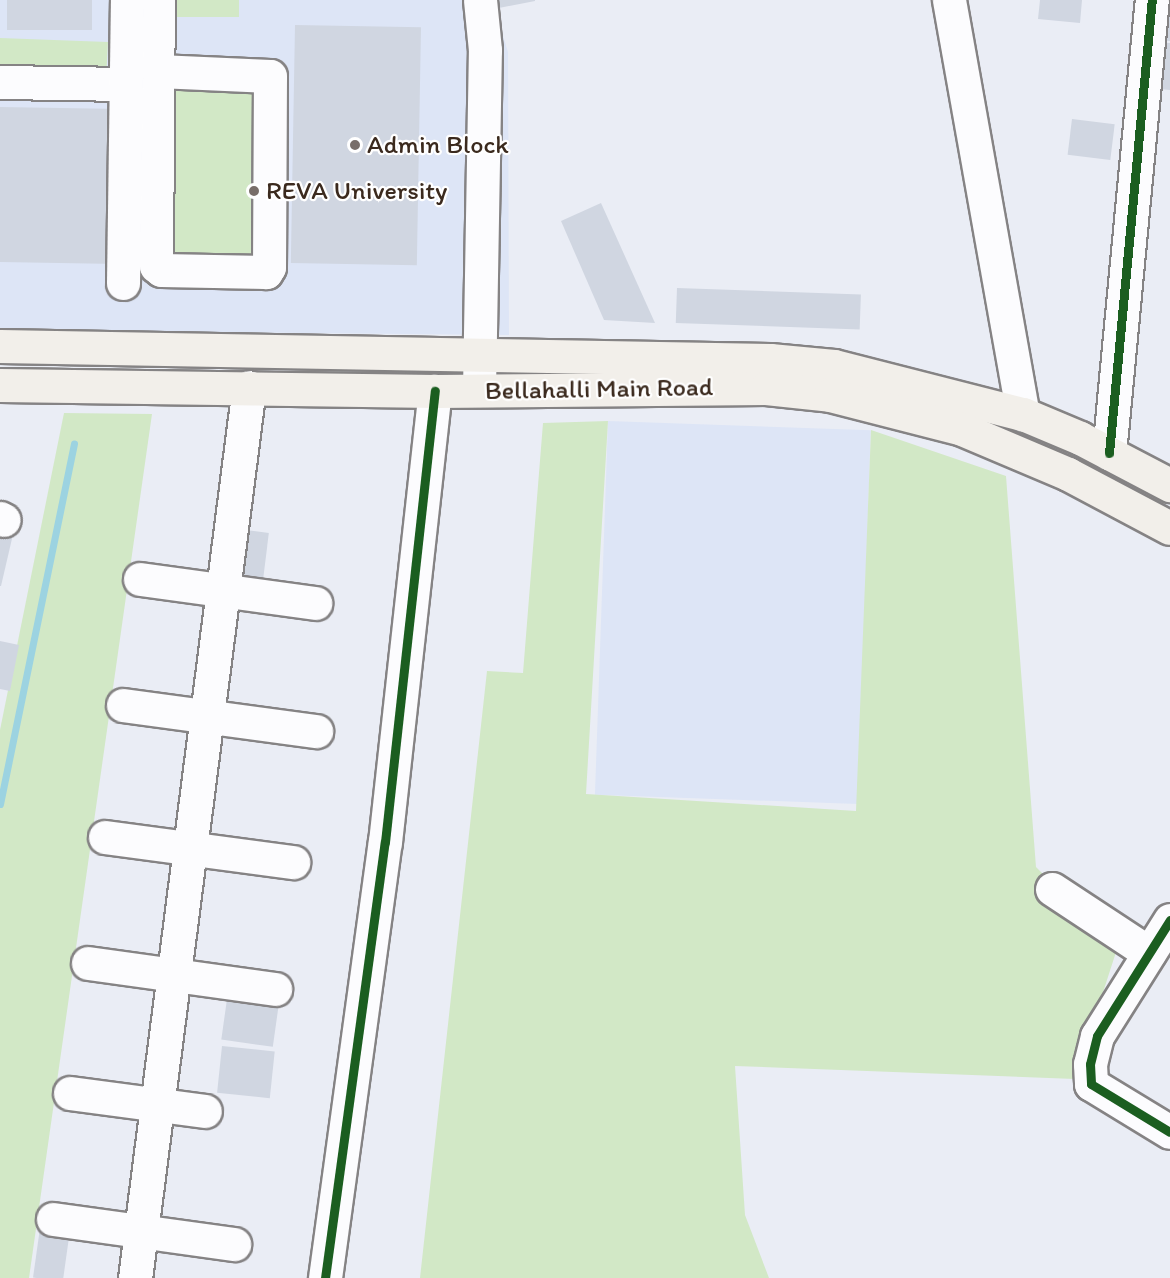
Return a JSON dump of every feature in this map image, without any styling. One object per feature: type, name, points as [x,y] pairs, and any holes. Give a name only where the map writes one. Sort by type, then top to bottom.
[{"type":"main road","name":"Bellahalli Main Road","points":[[0,346],[480,357],[770,360],[834,366],[1023,414],[1170,484]]},
{"type":"main road","name":"Bellahalli Main Road","points":[[0,385],[435,391],[766,387],[830,395],[962,429],[1068,474],[1170,528]]},
{"type":"street","points":[[127,0],[148,50]]},
{"type":"street","points":[[148,50],[270,76],[269,267],[266,272],[162,270],[156,266],[148,50],[158,0]]},
{"type":"street","points":[[479,390],[485,50],[480,0]]},
{"type":"street","points":[[949,0],[1023,414]]},
{"type":"street","points":[[1109,453],[1152,0]]},
{"type":"street","points":[[123,283],[127,84],[148,50]]},
{"type":"street","points":[[0,82],[127,84]]},
{"type":"street","points":[[135,1278],[249,387]]},
{"type":"street","points":[[325,1278],[385,842],[435,391]]},
{"type":"street","points":[[140,579],[315,603]]},
{"type":"street","points":[[123,705],[315,731]]},
{"type":"street","points":[[105,837],[293,862]]},
{"type":"street","points":[[1052,889],[1149,953]]},
{"type":"street","points":[[1170,920],[1097,1036],[1090,1064],[1090,1084],[1170,1132]]},
{"type":"street","points":[[88,963],[275,988]]},
{"type":"street","points":[[70,1093],[205,1111]]},
{"type":"street","points":[[53,1219],[234,1244]]},
{"type":"shaded area","name":"REVA University","points":[[0,0],[492,0],[508,52],[509,335],[0,330]]},
{"type":"shaded area","points":[[608,421],[871,430],[858,804],[595,795]]},
{"type":"green space","points":[[168,0],[239,0],[239,17],[168,17]]},
{"type":"green space","points":[[0,38],[108,42],[106,80],[0,75]]},
{"type":"green space","points":[[258,76],[261,258],[168,260],[165,78]]},
{"type":"green space","points":[[64,413],[152,414],[29,1278],[0,1278],[0,730]]},
{"type":"green space","points":[[608,421],[586,794],[856,811],[871,430],[1006,476],[1036,867],[1117,949],[1075,1079],[735,1066],[745,1215],[769,1278],[420,1278],[487,671],[523,673],[543,423]]},
{"type":"building","points":[[7,0],[92,0],[92,30],[7,30]]},
{"type":"building","points":[[497,0],[535,0],[535,1],[499,8]]},
{"type":"building","points":[[1040,0],[1082,0],[1080,23],[1038,19]]},
{"type":"building","points":[[1159,1],[1170,2],[1170,41],[1155,40]]},
{"type":"building","name":"Admin Block","points":[[295,25],[421,27],[417,265],[291,263]]},
{"type":"building","points":[[1154,42],[1170,43],[1170,90],[1149,88]]},
{"type":"building","points":[[0,107],[121,109],[118,264],[0,262]]},
{"type":"building","points":[[1072,119],[1115,124],[1110,160],[1068,155]]},
{"type":"building","points":[[601,203],[655,323],[604,320],[561,221]]},
{"type":"building","points":[[677,288],[861,294],[860,329],[676,323]]},
{"type":"building","points":[[0,526],[14,530],[1,586],[0,586]]},
{"type":"building","points":[[245,530],[269,533],[263,583],[239,580]]},
{"type":"building","points":[[0,641],[19,645],[10,691],[0,689]]},
{"type":"building","points":[[228,992],[279,999],[273,1047],[221,1040]]},
{"type":"building","points":[[222,1046],[275,1052],[270,1098],[217,1093]]},
{"type":"building","points":[[40,1228],[70,1232],[63,1278],[33,1278]]},
{"type":"waterway","points":[[0,804],[74,444]]},
{"type":"cycle path","points":[[1109,453],[1152,0]]},
{"type":"cycle path","points":[[325,1278],[385,842],[435,391]]},
{"type":"cycle path","points":[[1170,920],[1097,1036],[1090,1064],[1091,1084],[1170,1132]]},
{"type":"place","name":"Admin Block","points":[[355,145]]},
{"type":"place","name":"REVA University","points":[[254,191]]}]
